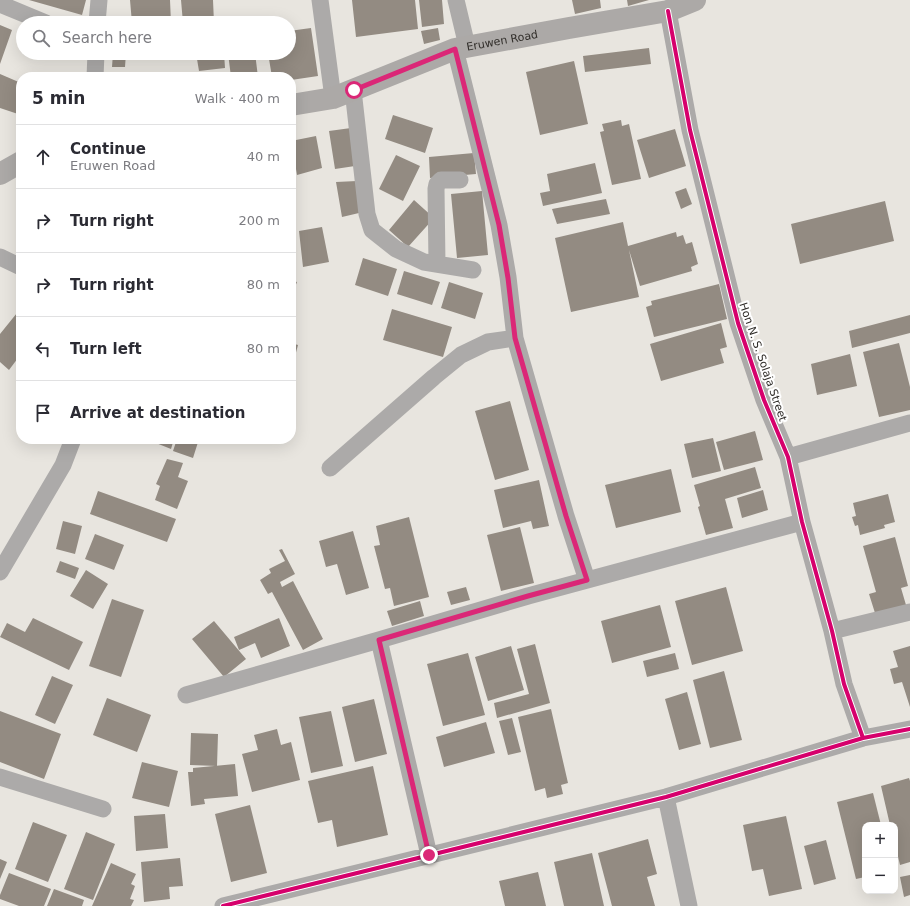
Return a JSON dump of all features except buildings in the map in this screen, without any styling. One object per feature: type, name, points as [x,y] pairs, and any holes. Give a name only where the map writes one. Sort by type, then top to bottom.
[{"type":"street","points":[[98,16],[99,0]]},
{"type":"street","points":[[320,0],[333,98]]},
{"type":"street","points":[[456,0],[461,48],[499,225],[508,278],[515,338],[564,508],[587,580]]},
{"type":"street","points":[[0,4],[29,16]]},
{"type":"street","name":"Eruwen Road","points":[[296,104],[333,98],[461,48],[681,4]]},
{"type":"street","name":"Hon N. S. Solaja Street","points":[[681,4],[690,130],[738,323],[764,400],[788,457],[802,522],[832,631],[844,684],[863,738]]},
{"type":"street","points":[[95,72],[96,60]]},
{"type":"street","points":[[354,90],[367,214],[372,230],[396,249],[424,262],[473,270]]},
{"type":"street","points":[[0,174],[16,165]]},
{"type":"street","points":[[437,264],[437,184],[441,180],[460,180]]},
{"type":"street","points":[[0,256],[16,264]]},
{"type":"street","points":[[330,468],[461,355],[488,342],[515,338]]},
{"type":"street","points":[[788,457],[910,423]]},
{"type":"street","points":[[0,572],[63,465],[71,444]]},
{"type":"street","points":[[186,695],[528,596],[802,522]]},
{"type":"street","points":[[832,631],[910,612]]},
{"type":"street","points":[[379,640],[429,855]]},
{"type":"street","points":[[223,906],[666,796],[863,738],[910,729]]},
{"type":"street","points":[[0,777],[103,809]]},
{"type":"street","points":[[666,796],[689,906]]},
{"type":"cycle path","points":[[668,11],[690,130],[738,323],[764,400],[788,457],[802,522],[832,631],[844,684],[863,738]]},
{"type":"cycle path","points":[[223,906],[666,797],[863,738],[910,729]]},
{"type":"route","points":[[354,90],[455,49],[473,126],[499,225],[508,278],[515,338],[566,516],[587,580],[379,640],[429,855]]}]
